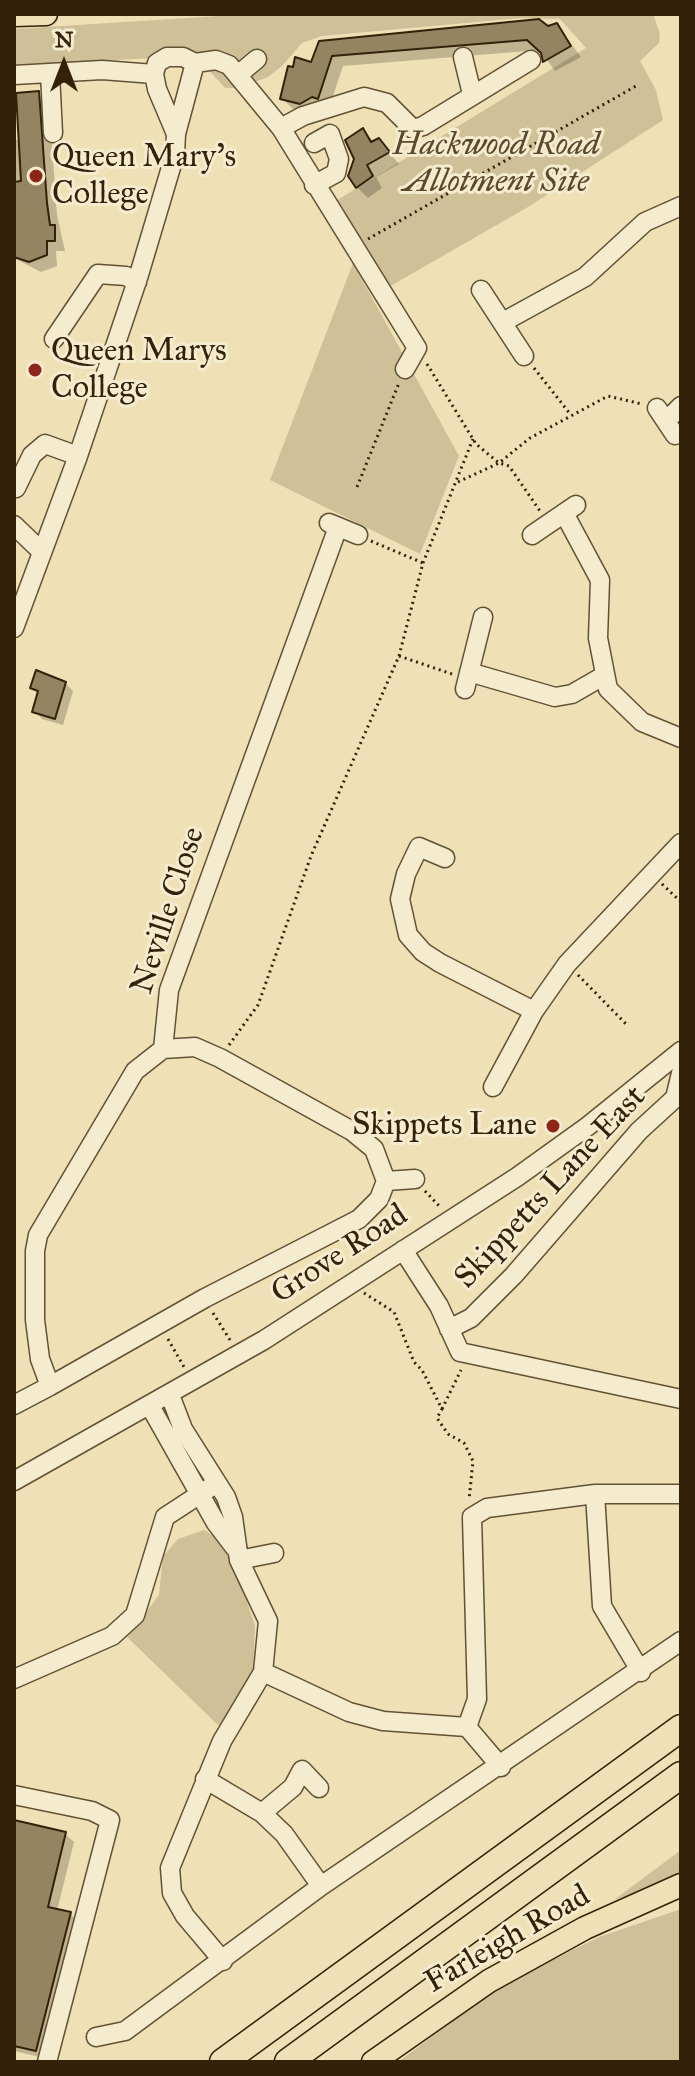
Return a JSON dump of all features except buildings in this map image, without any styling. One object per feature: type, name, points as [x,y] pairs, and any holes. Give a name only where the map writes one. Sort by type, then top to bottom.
[{"type":"highway","points":[[223,2062],[681,1728]]},
{"type":"highway","points":[[288,2062],[681,1775]]},
{"type":"main road","points":[[14,15],[46,14]]},
{"type":"main road","name":"Farleigh Road","points":[[373,2062],[489,1981],[585,1928],[681,1885]]},
{"type":"street","points":[[176,134],[154,74],[157,63],[167,57],[183,57],[195,63],[216,60],[239,74],[281,128],[417,348],[405,369]]},
{"type":"street","points":[[463,57],[472,94]]},
{"type":"street","points":[[239,74],[257,59]]},
{"type":"street","points":[[281,128],[303,116],[364,97],[387,103],[413,129],[423,126],[531,60]]},
{"type":"street","points":[[14,628],[18,605],[42,552],[78,456],[137,282],[175,154],[176,134],[195,63]]},
{"type":"street","points":[[14,75],[102,70],[154,74]]},
{"type":"street","points":[[50,73],[53,133]]},
{"type":"street","points":[[314,143],[330,134],[339,159],[336,173],[314,185]]},
{"type":"street","points":[[503,322],[585,277],[645,222],[681,206]]},
{"type":"street","points":[[54,339],[98,274],[126,276],[137,282]]},
{"type":"street","points":[[481,290],[524,356]]},
{"type":"street","points":[[666,421],[681,406]]},
{"type":"street","points":[[15,493],[39,438],[78,456]]},
{"type":"street","points":[[532,535],[563,514],[600,580],[598,638],[608,689],[642,722],[681,738]]},
{"type":"street","points":[[14,525],[42,552]]},
{"type":"street","name":"Neville Close","points":[[163,1049],[169,990],[334,525],[358,535]]},
{"type":"street","points":[[483,617],[467,680],[555,697],[572,694],[605,675]]},
{"type":"street","points":[[493,1087],[534,1011],[567,964],[681,843]]},
{"type":"street","points":[[445,858],[419,847],[406,874],[400,899],[408,935],[423,952],[440,963],[534,1011]]},
{"type":"street","points":[[14,1405],[50,1386],[205,1298],[359,1219],[379,1199],[386,1181],[374,1149],[352,1131],[220,1058],[195,1047],[163,1049],[135,1071],[38,1235],[35,1251],[35,1320],[40,1359],[50,1386]]},
{"type":"street","name":"Grove Road","points":[[14,1481],[170,1395],[403,1250],[555,1150],[681,1051]]},
{"type":"street","name":"Skippetts Lane East","points":[[449,1329],[471,1318],[514,1275],[639,1131],[675,1098],[681,1073]]},
{"type":"street","points":[[386,1181],[415,1179]]},
{"type":"street","name":"Skippetts Lane East","points":[[403,1250],[439,1306],[460,1352],[469,1355]]},
{"type":"street","points":[[469,1355],[681,1399]]},
{"type":"street","points":[[170,1395],[208,1488],[216,1523],[238,1556],[268,1621],[263,1672],[222,1741],[170,1868],[172,1893],[185,1916],[223,1961]]},
{"type":"street","points":[[150,1406],[208,1488]]},
{"type":"street","points":[[14,1679],[112,1636],[135,1615],[165,1517],[208,1488]]},
{"type":"street","points":[[467,1727],[477,1699],[472,1517],[487,1508],[595,1494],[681,1494]]},
{"type":"street","points":[[595,1494],[602,1606],[641,1672]]},
{"type":"street","points":[[238,1556],[274,1553]]},
{"type":"street","points":[[96,2037],[125,2031],[321,1886],[641,1672],[681,1641]]},
{"type":"street","points":[[263,1672],[349,1712],[383,1721],[467,1727],[501,1767]]},
{"type":"street","points":[[262,1813],[293,1787],[302,1770],[319,1788]]},
{"type":"street","points":[[205,1779],[262,1813],[284,1834],[321,1886]]},
{"type":"street","points":[[14,1795],[92,1811],[110,1820],[47,2062]]},
{"type":"path","points":[[357,251],[636,86]]},
{"type":"path","points":[[417,348],[473,439],[563,514]]},
{"type":"path","points":[[524,356],[571,415]]},
{"type":"path","points":[[357,487],[405,369]]},
{"type":"path","points":[[457,482],[499,463],[530,438],[608,396],[666,421]]},
{"type":"path","points":[[225,1047],[258,1005],[311,856],[399,656],[423,563],[473,439]]},
{"type":"path","points":[[358,535],[423,563]]},
{"type":"path","points":[[399,656],[467,680]]},
{"type":"path","points":[[651,873],[681,902]]},
{"type":"path","points":[[567,964],[626,1024]]},
{"type":"path","points":[[415,1179],[441,1208]]},
{"type":"path","points":[[364,1293],[394,1312],[414,1362],[422,1370],[442,1409]]},
{"type":"path","points":[[217,1320],[230,1340]]},
{"type":"path","points":[[171,1346],[184,1367]]},
{"type":"path","points":[[468,1508],[473,1461],[464,1443],[448,1434],[437,1418],[469,1355]]},
{"type":"green space","name":"Hackwood Road Allotment Site","points":[[251,14],[653,14],[660,34],[659,43],[640,61],[656,90],[663,120],[528,207],[387,288],[334,202],[586,48],[560,19],[521,18],[322,36],[302,43],[268,77],[239,88],[225,88],[196,56],[14,65],[14,29]]},
{"type":"green space","points":[[353,263],[459,456],[420,554],[270,480]]},
{"type":"green space","points":[[204,1530],[228,1545],[255,1626],[253,1678],[219,1726],[127,1637],[159,1595],[163,1556],[178,1539]]},
{"type":"green space","points":[[681,1850],[681,1878],[614,1900]]},
{"type":"green space","points":[[681,1909],[681,2062],[398,2062],[497,1988],[599,1937]]},
{"type":"place","name":"Queen Mary's College","points":[[36,176]]},
{"type":"place","name":"Queen Marys College","points":[[35,370]]},
{"type":"place","name":"Skippets Lane","points":[[553,1126]]}]
